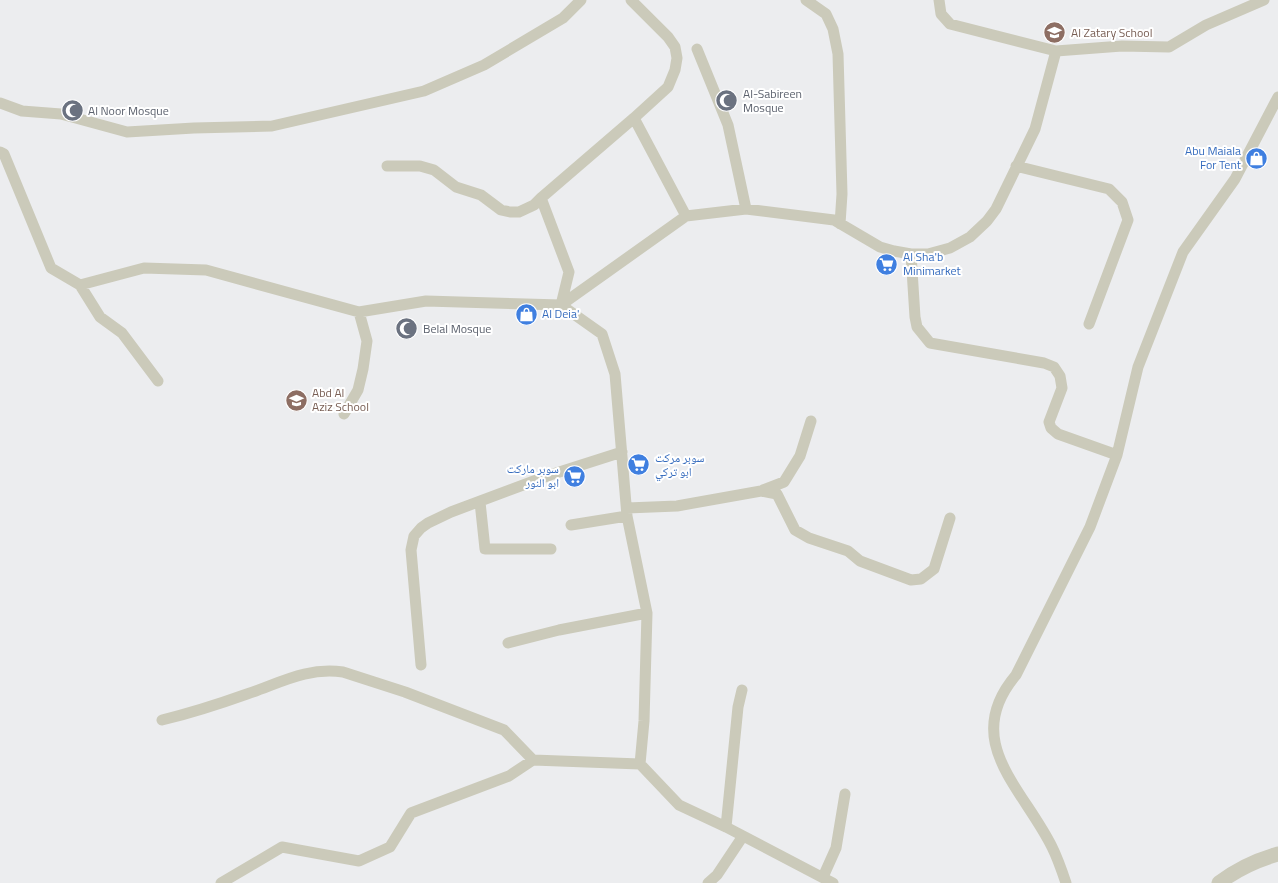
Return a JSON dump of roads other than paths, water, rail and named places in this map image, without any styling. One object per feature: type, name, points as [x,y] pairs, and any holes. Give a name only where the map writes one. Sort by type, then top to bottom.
[{"type":"street","points":[[0,103],[22,111],[61,114],[127,132],[272,126],[424,91],[484,65],[563,18],[581,0]]},
{"type":"street","points":[[388,166],[420,166],[434,170],[456,187],[480,196],[502,210],[519,212],[534,205],[668,87],[675,70],[677,58],[675,47],[668,37],[631,0]]},
{"type":"street","points":[[806,0],[826,14],[833,30],[838,54],[842,194],[840,224]]},
{"type":"street","points":[[939,0],[941,14],[950,24],[1056,51],[1122,46],[1169,47],[1206,26],[1264,0]]},
{"type":"street","points":[[697,49],[728,125],[746,209]]},
{"type":"street","points":[[560,305],[686,216],[746,209],[834,220],[880,247],[894,252],[928,254],[950,248],[979,230],[996,209],[1034,129],[1056,51]]},
{"type":"street","points":[[1066,883],[1052,847],[1002,766],[995,746],[994,715],[1001,695],[1016,675],[1090,527],[1117,455],[1138,368],[1183,252],[1234,179],[1278,97]]},
{"type":"street","points":[[634,118],[686,216]]},
{"type":"street","points":[[0,152],[4,154],[51,268],[80,285],[100,317],[122,333],[158,381]]},
{"type":"street","points":[[1016,166],[1109,189],[1122,202],[1128,220],[1089,324]]},
{"type":"street","points":[[541,198],[569,272],[560,305]]},
{"type":"street","points":[[911,254],[917,327],[930,344],[1044,363],[1054,367],[1060,376],[1062,388],[1049,422],[1051,428],[1058,434],[1117,455]]},
{"type":"street","points":[[80,285],[144,268],[206,270],[359,312],[426,301],[560,305],[602,334],[616,374],[627,512],[647,612],[644,721],[640,764]]},
{"type":"street","points":[[344,414],[358,390],[363,369],[367,341],[359,312]]},
{"type":"street","points":[[571,525],[627,512],[677,506],[761,491],[784,482],[800,456],[811,421]]},
{"type":"street","points":[[421,665],[411,552],[412,540],[417,532],[425,525],[480,502],[622,452]]},
{"type":"street","points":[[761,491],[778,494],[795,530],[809,538],[848,551],[860,560],[911,580],[921,579],[934,569],[950,518]]},
{"type":"street","points":[[480,502],[485,549],[551,549]]},
{"type":"street","points":[[508,643],[559,630],[647,612]]},
{"type":"street","points":[[162,720],[240,697],[311,671],[343,672],[405,692],[504,730],[533,760]]},
{"type":"street","points":[[726,828],[738,707],[742,690]]},
{"type":"street","points":[[221,883],[282,847],[359,861],[390,848],[411,814],[509,776],[533,760],[640,764],[679,805],[828,880],[846,794]]},
{"type":"street","points":[[708,883],[717,875],[743,836]]},
{"type":"street","points":[[1219,883],[1255,861],[1278,854]]},
{"type":"place","name":"Al Zatary School","points":[[1055,33]]},
{"type":"place","name":"Al-Sabireen Mosque","points":[[727,101]]},
{"type":"place","name":"Al Noor Mosque","points":[[72,111]]},
{"type":"place","name":"Abu Maiala For Tent","points":[[1257,158]]},
{"type":"place","name":"Al Sha'b Minimarket","points":[[887,264]]},
{"type":"place","name":"Al Deia'","points":[[526,314]]},
{"type":"place","name":"Belal Mosque","points":[[407,329]]},
{"type":"place","name":"Abd Al Aziz School","points":[[296,400]]},
{"type":"place","name":"سوبر مركت ابو تركي","points":[[639,465]]},
{"type":"place","name":"سوبر ماركت ابو النور","points":[[575,476]]}]
